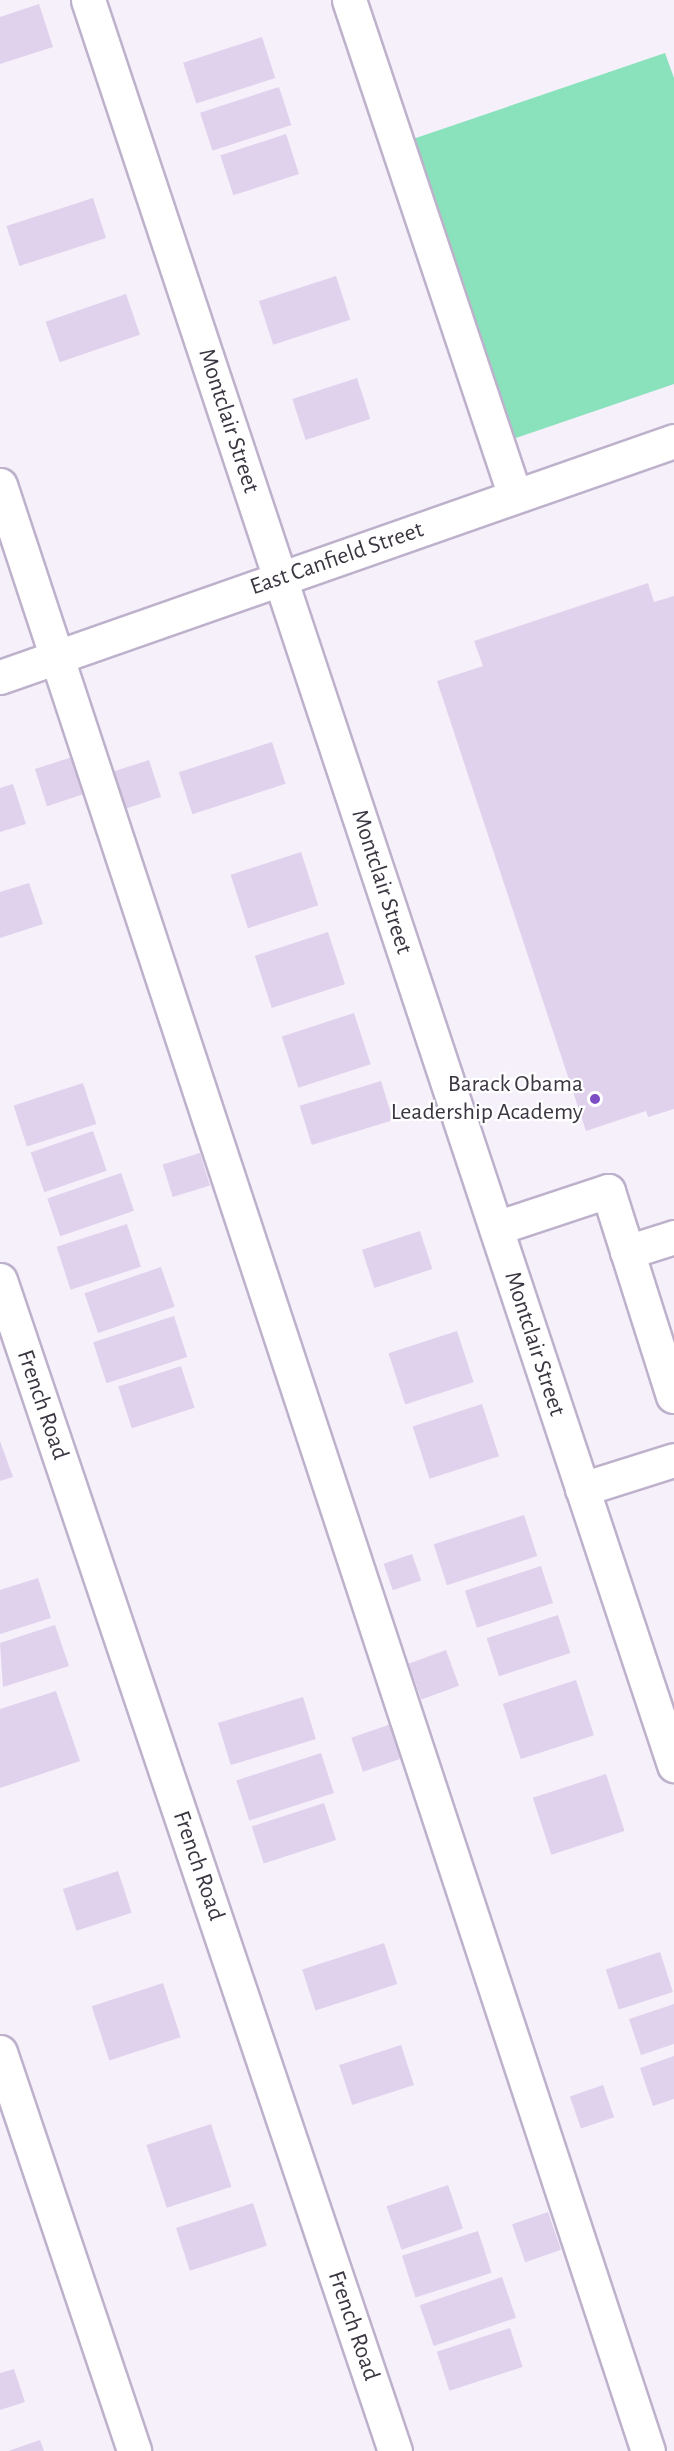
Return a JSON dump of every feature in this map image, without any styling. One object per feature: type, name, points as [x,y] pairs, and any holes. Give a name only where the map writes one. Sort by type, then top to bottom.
[{"type":"street","name":"Montclair Street","points":[[88,0],[674,1765]]},
{"type":"street","points":[[349,0],[515,496]]},
{"type":"street","name":"East Canfield Street","points":[[0,677],[674,441]]},
{"type":"street","points":[[0,485],[648,2451]]},
{"type":"street","points":[[496,1228],[608,1191],[673,1396]]},
{"type":"street","points":[[627,1252],[674,1237]]},
{"type":"street","name":"French Road","points":[[0,1280],[395,2451]]},
{"type":"street","points":[[582,1489],[674,1461]]},
{"type":"street","points":[[0,2052],[134,2451]]},
{"type":"green space","points":[[665,53],[674,78],[674,384],[513,439],[410,140]]},
{"type":"building","points":[[39,4],[53,47],[0,64],[0,17]]},
{"type":"building","points":[[262,37],[275,78],[196,104],[183,63]]},
{"type":"building","points":[[279,87],[291,125],[212,151],[200,113]]},
{"type":"building","points":[[286,134],[299,174],[233,195],[220,155]]},
{"type":"building","points":[[93,198],[106,238],[19,266],[6,226]]},
{"type":"building","points":[[336,276],[350,320],[273,345],[259,301]]},
{"type":"building","points":[[126,294],[140,335],[60,362],[46,322]]},
{"type":"building","points":[[357,378],[370,419],[306,440],[292,399]]},
{"type":"building","points":[[648,583],[654,602],[674,596],[674,1109],[648,1117],[646,1111],[586,1131],[437,681],[483,666],[474,641]]},
{"type":"building","points":[[272,742],[286,784],[192,814],[179,772]]},
{"type":"building","points":[[72,757],[84,794],[47,806],[35,769]]},
{"type":"building","points":[[149,760],[161,797],[124,809],[112,772]]},
{"type":"building","points":[[13,784],[26,824],[0,832],[0,788]]},
{"type":"building","points":[[301,852],[318,905],[248,928],[231,875]]},
{"type":"building","points":[[29,883],[43,924],[0,938],[0,892]]},
{"type":"building","points":[[328,932],[345,984],[272,1008],[255,956]]},
{"type":"building","points":[[354,1013],[371,1064],[298,1088],[282,1036]]},
{"type":"building","points":[[381,1081],[393,1120],[312,1145],[300,1106]]},
{"type":"building","points":[[83,1083],[96,1124],[27,1146],[14,1106]]},
{"type":"building","points":[[93,1131],[107,1171],[44,1192],[31,1152]]},
{"type":"building","points":[[200,1153],[210,1186],[173,1197],[163,1164]]},
{"type":"building","points":[[121,1173],[134,1211],[60,1236],[47,1198]]},
{"type":"building","points":[[127,1224],[141,1267],[71,1290],[57,1247]]},
{"type":"building","points":[[420,1231],[432,1269],[374,1288],[362,1250]]},
{"type":"building","points":[[161,1267],[175,1307],[98,1333],[84,1293]]},
{"type":"building","points":[[174,1316],[187,1357],[106,1383],[93,1342]]},
{"type":"building","points":[[457,1331],[474,1382],[405,1405],[389,1353]]},
{"type":"building","points":[[181,1366],[195,1408],[132,1428],[118,1386]]},
{"type":"building","points":[[482,1404],[499,1456],[430,1479],[413,1427]]},
{"type":"building","points":[[0,1441],[13,1477],[0,1481]]},
{"type":"building","points":[[524,1515],[537,1556],[447,1585],[434,1544]]},
{"type":"building","points":[[412,1554],[421,1580],[393,1590],[384,1564]]},
{"type":"building","points":[[541,1566],[553,1603],[477,1628],[465,1591]]},
{"type":"building","points":[[38,1578],[51,1618],[0,1634],[0,1590]]},
{"type":"building","points":[[558,1615],[570,1653],[499,1676],[487,1638]]},
{"type":"building","points":[[55,1625],[69,1666],[3,1687],[0,1643]]},
{"type":"building","points":[[446,1650],[459,1686],[421,1699],[408,1664]]},
{"type":"building","points":[[576,1680],[594,1735],[521,1759],[503,1704]]},
{"type":"building","points":[[56,1691],[80,1761],[0,1788],[0,1709]]},
{"type":"building","points":[[303,1697],[316,1739],[231,1765],[218,1723]]},
{"type":"building","points":[[391,1724],[403,1758],[363,1772],[351,1738]]},
{"type":"building","points":[[321,1753],[334,1793],[249,1820],[236,1781]]},
{"type":"building","points":[[606,1774],[625,1831],[551,1855],[533,1798]]},
{"type":"building","points":[[324,1803],[336,1840],[264,1864],[252,1826]]},
{"type":"building","points":[[118,1871],[132,1913],[76,1931],[63,1889]]},
{"type":"building","points":[[384,1943],[397,1984],[315,2010],[302,1970]]},
{"type":"building","points":[[660,1952],[673,1992],[619,2010],[606,1970]]},
{"type":"building","points":[[163,1983],[181,2037],[109,2060],[92,2006]]},
{"type":"building","points":[[674,2004],[674,2044],[641,2055],[629,2019]]},
{"type":"building","points":[[401,2045],[414,2085],[352,2105],[339,2065]]},
{"type":"building","points":[[674,2056],[674,2099],[653,2106],[640,2068]]},
{"type":"building","points":[[603,2085],[614,2117],[581,2129],[570,2096]]},
{"type":"building","points":[[211,2124],[231,2187],[167,2208],[146,2145]]},
{"type":"building","points":[[448,2185],[463,2228],[402,2250],[387,2206]]},
{"type":"building","points":[[253,2203],[267,2246],[190,2271],[176,2228]]},
{"type":"building","points":[[548,2212],[561,2250],[525,2262],[512,2224]]},
{"type":"building","points":[[478,2231],[492,2273],[416,2298],[402,2256]]},
{"type":"building","points":[[502,2277],[516,2318],[434,2346],[420,2305]]},
{"type":"building","points":[[510,2328],[523,2367],[449,2391],[437,2352]]},
{"type":"building","points":[[14,2369],[25,2402],[0,2410],[0,2373]]},
{"type":"building","points":[[40,2440],[44,2451],[8,2451]]},
{"type":"place","name":"Barack Obama Leadership Academy","points":[[595,1099]]}]
